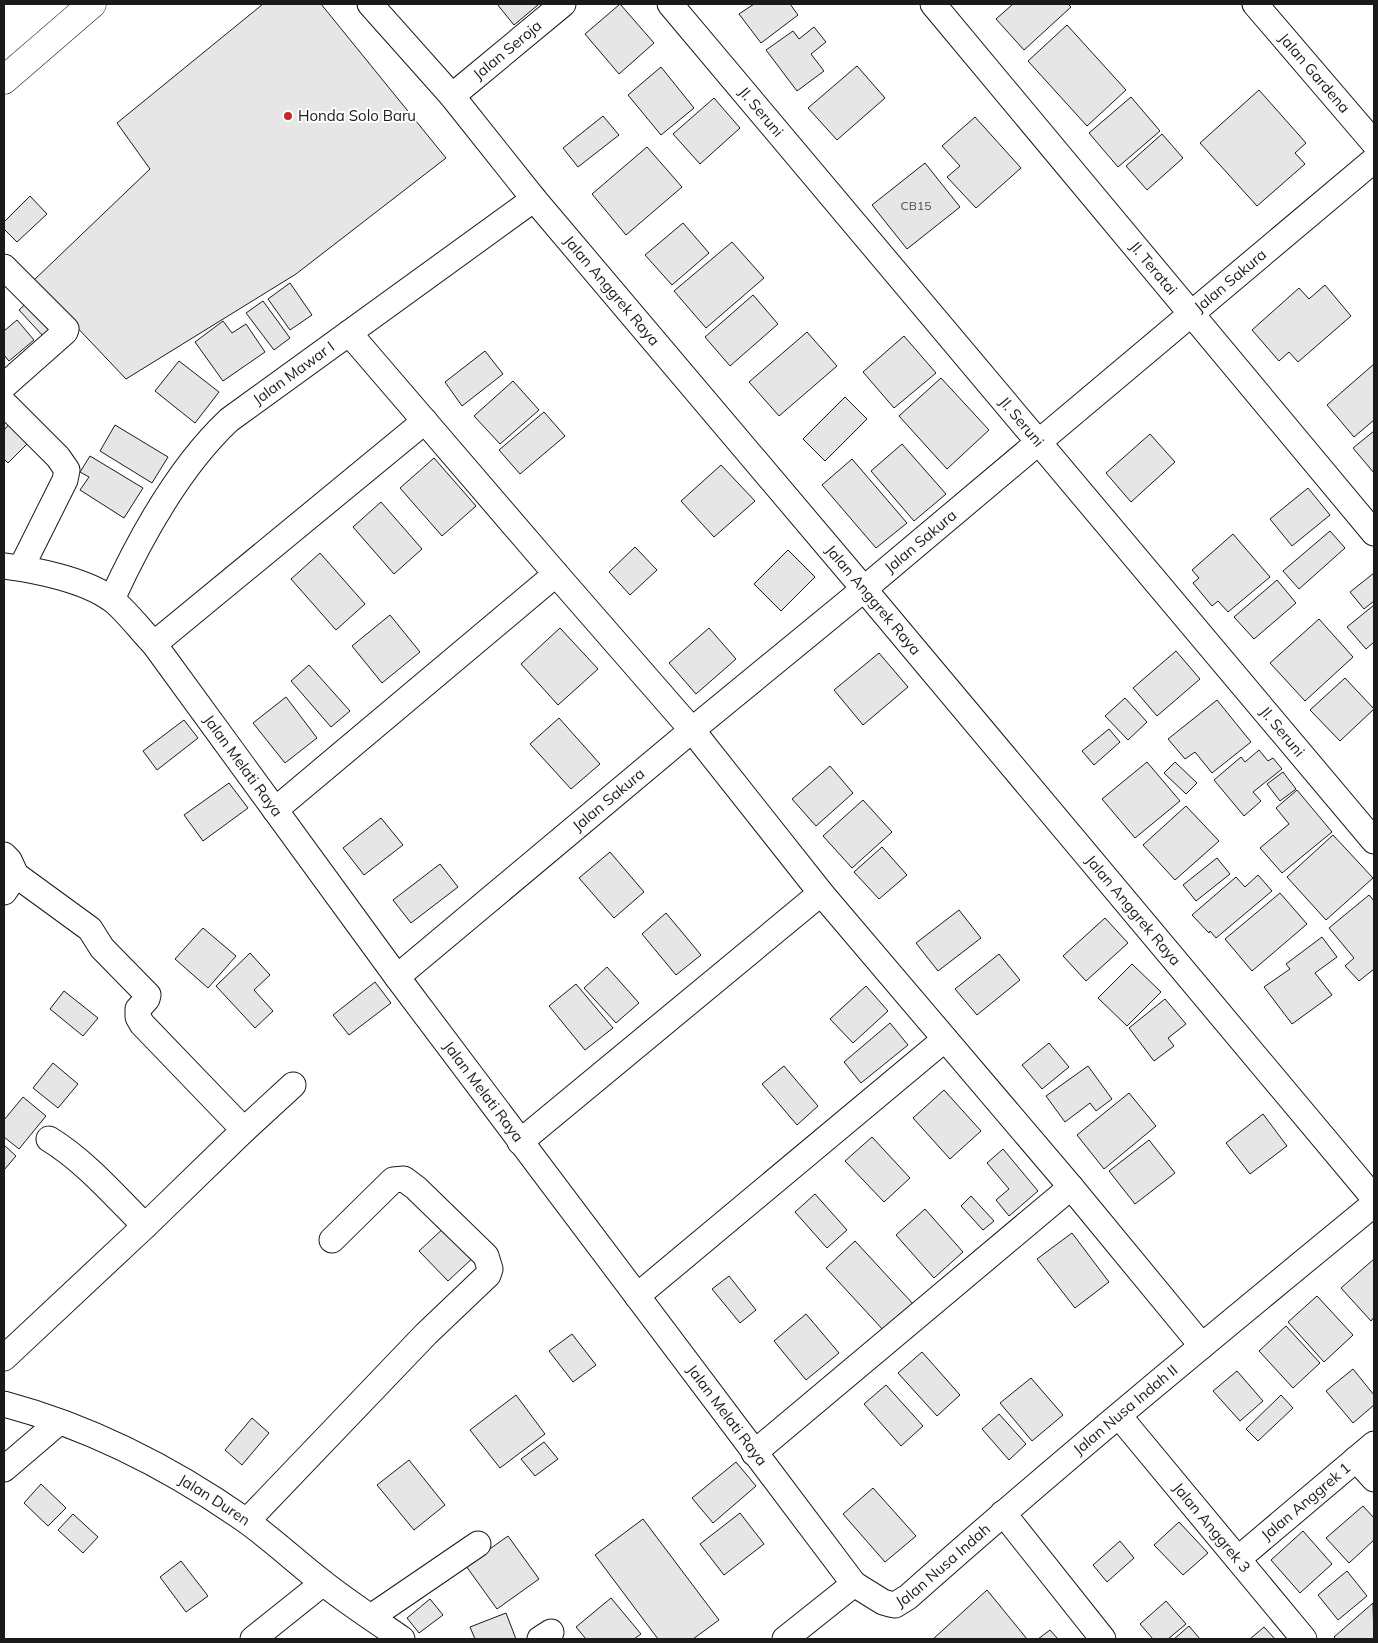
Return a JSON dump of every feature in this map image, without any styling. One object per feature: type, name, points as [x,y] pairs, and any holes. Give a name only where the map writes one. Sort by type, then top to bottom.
[{"type":"main road","points":[[4,80],[92,4]]},
{"type":"street","name":"Jalan Anggrek Raya","points":[[370,4],[452,96],[534,199],[864,589],[1374,1198]]},
{"type":"street","name":"Jalan Seroja","points":[[452,96],[563,4]]},
{"type":"street","name":"Jl. Seruni","points":[[670,4],[1374,841]]},
{"type":"street","name":"Jl. Teratai","points":[[932,4],[1374,533]]},
{"type":"street","name":"Jalan Gardena","points":[[1256,4],[1374,142]]},
{"type":"street","name":"Jalan Sakura","points":[[397,977],[864,589],[1374,160]]},
{"type":"street","name":"Jalan Mawar I","points":[[112,599],[124,572],[168,495],[212,436],[229,420],[534,199]]},
{"type":"street","points":[[4,268],[66,329],[65,332],[4,386]]},
{"type":"street","points":[[349,333],[692,730],[821,892],[1202,1346]]},
{"type":"street","points":[[4,404],[58,457],[66,470],[65,480],[12,567]]},
{"type":"street","points":[[154,644],[425,421]]},
{"type":"street","name":"Jalan Melati Raya","points":[[12,567],[70,581],[91,588],[112,599],[154,644],[397,977],[854,1584]]},
{"type":"street","points":[[275,810],[556,574]]},
{"type":"street","points":[[8,874],[90,930],[102,948],[148,995],[148,999],[138,1009],[138,1017],[142,1024],[244,1130]]},
{"type":"street","points":[[520,1142],[821,892]]},
{"type":"street","points":[[637,1296],[945,1040]]},
{"type":"street","points":[[4,1358],[244,1130],[293,1086]]},
{"type":"street","points":[[49,1140],[62,1148],[87,1169],[145,1226]]},
{"type":"street","points":[[247,1521],[426,1334],[488,1275],[490,1269],[486,1256],[416,1188],[404,1179],[392,1180],[332,1240]]},
{"type":"street","points":[[754,1453],[1071,1188]]},
{"type":"street","name":"Jalan Nusa Indah II","points":[[1002,1514],[1374,1204]]},
{"type":"street","name":"Jalan Duren","points":[[4,1404],[59,1422],[118,1446],[193,1485],[247,1521],[323,1583],[402,1639]]},
{"type":"street","name":"Jalan Anggrek 3","points":[[1119,1416],[1304,1639]]},
{"type":"street","points":[[4,1469],[59,1422]]},
{"type":"street","points":[[1365,1451],[1374,1479]]},
{"type":"street","name":"Jalan Anggrek 1","points":[[1238,1559],[1365,1451]]},
{"type":"street","points":[[1002,1514],[1103,1639]]},
{"type":"street","name":"Jalan Nusa Indah","points":[[854,1584],[883,1602],[896,1605],[908,1597],[1002,1514]]},
{"type":"street","points":[[371,1618],[478,1544]]},
{"type":"street","points":[[253,1639],[323,1583]]},
{"type":"street","points":[[784,1639],[854,1584]]},
{"type":"building","points":[[263,4],[321,4],[446,158],[296,274],[126,379],[33,281],[150,169],[117,123]]},
{"type":"building","points":[[497,4],[539,4],[514,25]]},
{"type":"building","points":[[620,4],[654,43],[619,74],[585,34]]},
{"type":"building","points":[[754,4],[790,4],[798,15],[761,43],[739,14]]},
{"type":"building","points":[[1013,4],[1068,4],[1071,7],[1024,50],[996,19]]},
{"type":"building","points":[[1067,25],[1126,90],[1087,126],[1028,61]]},
{"type":"building","points":[[814,27],[826,42],[811,54],[824,71],[797,91],[766,50],[793,31],[799,39]]},
{"type":"building","points":[[857,66],[885,98],[837,140],[808,108]]},
{"type":"building","points":[[661,67],[694,108],[661,135],[628,95]]},
{"type":"building","points":[[1259,90],[1306,143],[1295,153],[1305,164],[1257,206],[1200,143]]},
{"type":"building","points":[[1131,97],[1160,131],[1118,167],[1089,133]]},
{"type":"building","points":[[714,98],[740,128],[700,164],[673,134]]},
{"type":"building","points":[[603,116],[619,135],[578,167],[563,148]]},
{"type":"building","points":[[975,117],[1021,168],[976,208],[947,177],[960,166],[942,146]]},
{"type":"building","points":[[1162,134],[1183,158],[1147,190],[1126,166]]},
{"type":"building","points":[[647,147],[682,187],[626,235],[592,194]]},
{"type":"building","points":[[925,163],[960,207],[907,249],[872,205]]},
{"type":"building","points":[[30,196],[47,214],[17,242],[4,229],[4,222]]},
{"type":"building","points":[[683,223],[709,253],[672,285],[645,255]]},
{"type":"building","points":[[732,242],[764,278],[706,328],[674,291]]},
{"type":"building","points":[[290,283],[312,315],[290,330],[268,299]]},
{"type":"building","points":[[1325,285],[1351,316],[1298,362],[1289,352],[1279,361],[1252,330],[1299,288],[1309,299]]},
{"type":"building","points":[[753,295],[778,324],[730,366],[705,337]]},
{"type":"building","points":[[33,297],[57,322],[43,336],[19,310]]},
{"type":"building","points":[[263,301],[290,338],[274,350],[246,313]]},
{"type":"building","points":[[17,320],[34,340],[9,361],[4,355],[4,331]]},
{"type":"building","points":[[223,321],[232,333],[246,324],[265,352],[223,381],[195,342]]},
{"type":"building","points":[[807,332],[837,366],[779,416],[749,382]]},
{"type":"building","points":[[904,336],[936,373],[894,408],[863,372]]},
{"type":"building","points":[[485,351],[503,374],[462,406],[445,382]]},
{"type":"building","points":[[179,361],[219,392],[195,423],[155,391]]},
{"type":"building","points":[[1374,364],[1374,420],[1354,437],[1327,405]]},
{"type":"building","points":[[941,378],[989,430],[947,469],[899,416]]},
{"type":"building","points":[[513,381],[539,410],[500,444],[474,416]]},
{"type":"building","points":[[845,397],[867,419],[825,461],[803,439]]},
{"type":"building","points":[[544,412],[565,436],[520,474],[499,450]]},
{"type":"building","points":[[11,422],[31,440],[8,463],[4,459],[4,430]]},
{"type":"building","points":[[115,425],[168,457],[152,483],[100,451]]},
{"type":"building","points":[[1374,431],[1374,473],[1353,448]]},
{"type":"building","points":[[1150,434],[1175,462],[1131,502],[1106,473]]},
{"type":"building","points":[[902,444],[946,494],[914,521],[871,471]]},
{"type":"building","points":[[90,456],[143,488],[124,518],[80,490],[89,477],[80,472]]},
{"type":"building","points":[[434,458],[476,506],[442,536],[400,488]]},
{"type":"building","points":[[852,459],[907,523],[876,548],[822,485]]},
{"type":"building","points":[[721,465],[755,501],[714,537],[681,501]]},
{"type":"building","points":[[1308,488],[1330,515],[1292,546],[1270,519]]},
{"type":"building","points":[[381,502],[422,549],[394,574],[353,527]]},
{"type":"building","points":[[1330,531],[1345,548],[1299,589],[1283,571]]},
{"type":"building","points":[[1233,534],[1270,577],[1228,612],[1218,601],[1212,606],[1193,583],[1199,578],[1192,570]]},
{"type":"building","points":[[635,547],[657,570],[630,595],[609,572]]},
{"type":"building","points":[[788,550],[815,577],[781,611],[754,584]]},
{"type":"building","points":[[320,553],[365,604],[336,630],[291,579]]},
{"type":"building","points":[[1374,573],[1374,601],[1364,609],[1350,592]]},
{"type":"building","points":[[1277,580],[1296,603],[1254,639],[1234,617]]},
{"type":"building","points":[[1374,605],[1374,642],[1366,649],[1347,627]]},
{"type":"building","points":[[390,615],[420,652],[382,683],[352,646]]},
{"type":"building","points":[[1319,619],[1353,657],[1305,701],[1270,663]]},
{"type":"building","points":[[560,628],[598,669],[558,705],[521,664]]},
{"type":"building","points":[[709,628],[736,659],[696,694],[669,663]]},
{"type":"building","points":[[1176,651],[1200,679],[1157,716],[1133,688]]},
{"type":"building","points":[[879,653],[908,687],[863,725],[834,690]]},
{"type":"building","points":[[309,665],[350,711],[331,727],[291,681]]},
{"type":"building","points":[[1345,678],[1374,709],[1340,741],[1310,710]]},
{"type":"building","points":[[286,697],[317,738],[285,763],[253,723]]},
{"type":"building","points":[[1125,698],[1147,722],[1128,740],[1105,716]]},
{"type":"building","points":[[1217,700],[1251,742],[1212,773],[1195,752],[1185,759],[1168,739]]},
{"type":"building","points":[[559,718],[600,764],[571,789],[530,744]]},
{"type":"building","points":[[184,720],[198,738],[157,770],[143,751]]},
{"type":"building","points":[[1109,729],[1120,742],[1094,765],[1082,751]]},
{"type":"building","points":[[1259,750],[1268,761],[1273,758],[1282,769],[1253,792],[1261,801],[1244,816],[1214,780],[1241,757],[1245,762]]},
{"type":"building","points":[[1147,762],[1180,801],[1135,838],[1102,799]]},
{"type":"building","points":[[1175,762],[1197,783],[1186,794],[1164,773]]},
{"type":"building","points":[[830,766],[853,793],[816,826],[792,799]]},
{"type":"building","points":[[1283,772],[1296,789],[1280,801],[1267,784]]},
{"type":"building","points":[[229,783],[248,808],[203,841],[184,815]]},
{"type":"building","points":[[1297,790],[1332,832],[1282,873],[1260,848],[1289,824],[1276,808]]},
{"type":"building","points":[[863,800],[892,832],[852,868],[823,836]]},
{"type":"building","points":[[1186,806],[1219,841],[1175,880],[1143,845]]},
{"type":"building","points":[[381,818],[403,845],[364,875],[343,848]]},
{"type":"building","points":[[1333,835],[1373,878],[1326,920],[1287,877]]},
{"type":"building","points":[[882,847],[907,875],[879,899],[854,872]]},
{"type":"building","points":[[610,852],[644,892],[614,918],[579,878]]},
{"type":"building","points":[[1217,858],[1230,874],[1196,901],[1183,885]]},
{"type":"building","points":[[440,864],[458,887],[411,923],[393,900]]},
{"type":"building","points":[[1258,875],[1272,891],[1216,938],[1192,915],[1236,877],[1245,887]]},
{"type":"building","points":[[1280,893],[1307,924],[1252,971],[1225,939]]},
{"type":"building","points":[[1369,895],[1374,901],[1374,969],[1359,981],[1345,966],[1354,958],[1329,928]]},
{"type":"building","points":[[959,910],[981,938],[938,971],[916,943]]},
{"type":"building","points":[[666,913],[701,955],[676,975],[642,934]]},
{"type":"building","points":[[1105,918],[1128,943],[1086,981],[1063,956]]},
{"type":"building","points":[[203,928],[236,956],[208,988],[175,959]]},
{"type":"building","points":[[1322,937],[1337,957],[1315,973],[1332,995],[1292,1024],[1264,987],[1290,969],[1286,964]]},
{"type":"building","points":[[250,953],[270,975],[254,990],[273,1011],[255,1028],[216,986]]},
{"type":"building","points":[[999,954],[1020,980],[977,1015],[955,989]]},
{"type":"building","points":[[1132,964],[1161,992],[1127,1026],[1098,998]]},
{"type":"building","points":[[607,967],[639,1003],[616,1023],[584,988]]},
{"type":"building","points":[[375,982],[391,1003],[349,1035],[333,1015]]},
{"type":"building","points":[[576,984],[613,1028],[585,1050],[549,1006]]},
{"type":"building","points":[[866,986],[888,1011],[853,1043],[830,1019]]},
{"type":"building","points":[[64,991],[98,1018],[83,1036],[50,1009]]},
{"type":"building","points":[[1165,999],[1186,1024],[1168,1038],[1174,1046],[1154,1061],[1129,1028]]},
{"type":"building","points":[[890,1023],[908,1045],[861,1083],[844,1062]]},
{"type":"building","points":[[1049,1043],[1069,1067],[1042,1089],[1022,1065]]},
{"type":"building","points":[[53,1063],[78,1084],[58,1108],[33,1088]]},
{"type":"building","points":[[784,1066],[818,1106],[797,1125],[762,1084]]},
{"type":"building","points":[[1088,1066],[1112,1099],[1096,1111],[1090,1103],[1065,1122],[1046,1096]]},
{"type":"building","points":[[944,1090],[981,1131],[950,1159],[913,1118]]},
{"type":"building","points":[[1129,1093],[1156,1126],[1104,1169],[1077,1135]]},
{"type":"building","points":[[23,1097],[46,1116],[19,1149],[4,1137],[4,1120]]},
{"type":"building","points":[[1263,1114],[1287,1146],[1250,1174],[1226,1143]]},
{"type":"building","points":[[872,1137],[910,1178],[884,1202],[845,1161]]},
{"type":"building","points":[[1149,1140],[1175,1173],[1135,1204],[1109,1171]]},
{"type":"building","points":[[4,1145],[16,1156],[4,1170]]},
{"type":"building","points":[[1003,1149],[1038,1191],[1009,1216],[996,1200],[1009,1189],[987,1163]]},
{"type":"building","points":[[815,1194],[847,1230],[827,1248],[795,1212]]},
{"type":"building","points":[[971,1196],[994,1221],[983,1230],[961,1206]]},
{"type":"building","points":[[925,1209],[963,1252],[934,1278],[896,1235]]},
{"type":"building","points":[[447,1225],[476,1255],[448,1281],[419,1251]]},
{"type":"building","points":[[1072,1233],[1109,1282],[1075,1308],[1037,1259]]},
{"type":"building","points":[[855,1241],[914,1305],[885,1332],[826,1268]]},
{"type":"building","points":[[1374,1259],[1374,1317],[1371,1321],[1341,1288]]},
{"type":"building","points":[[729,1276],[756,1310],[740,1323],[712,1289]]},
{"type":"building","points":[[1317,1296],[1353,1335],[1324,1362],[1288,1322]]},
{"type":"building","points":[[806,1314],[839,1353],[806,1380],[774,1341]]},
{"type":"building","points":[[1286,1326],[1320,1363],[1293,1388],[1259,1351]]},
{"type":"building","points":[[572,1334],[596,1365],[573,1382],[549,1351]]},
{"type":"building","points":[[922,1352],[960,1395],[937,1416],[898,1373]]},
{"type":"building","points":[[1353,1369],[1374,1395],[1374,1405],[1353,1423],[1326,1391]]},
{"type":"building","points":[[1237,1371],[1263,1401],[1240,1421],[1213,1391]]},
{"type":"building","points":[[1031,1378],[1063,1415],[1032,1441],[1000,1403]]},
{"type":"building","points":[[886,1385],[923,1426],[901,1446],[864,1404]]},
{"type":"building","points":[[516,1395],[545,1434],[500,1468],[470,1430]]},
{"type":"building","points":[[1281,1395],[1293,1408],[1258,1441],[1246,1429]]},
{"type":"building","points":[[999,1414],[1026,1444],[1009,1460],[982,1429]]},
{"type":"building","points":[[252,1418],[269,1433],[242,1465],[225,1450]]},
{"type":"building","points":[[544,1442],[558,1459],[535,1476],[521,1459]]},
{"type":"building","points":[[409,1460],[445,1505],[414,1530],[377,1485]]},
{"type":"building","points":[[736,1462],[756,1486],[713,1523],[692,1498]]},
{"type":"building","points":[[41,1484],[66,1508],[48,1526],[24,1503]]},
{"type":"building","points":[[873,1488],[916,1536],[885,1562],[843,1514]]},
{"type":"building","points":[[1363,1506],[1374,1518],[1374,1540],[1349,1563],[1326,1538]]},
{"type":"building","points":[[740,1513],[764,1544],[724,1575],[700,1544]]},
{"type":"building","points":[[73,1514],[98,1537],[83,1553],[58,1530]]},
{"type":"building","points":[[643,1519],[719,1620],[693,1639],[658,1639],[595,1555]]},
{"type":"building","points":[[1179,1522],[1208,1553],[1183,1575],[1154,1545]]},
{"type":"building","points":[[1303,1531],[1332,1564],[1300,1593],[1271,1560]]},
{"type":"building","points":[[508,1536],[539,1579],[497,1609],[466,1566]]},
{"type":"building","points":[[1120,1541],[1134,1558],[1107,1582],[1093,1565]]},
{"type":"building","points":[[181,1561],[208,1596],[186,1612],[160,1577]]},
{"type":"building","points":[[1347,1571],[1367,1596],[1338,1620],[1318,1595]]},
{"type":"building","points":[[987,1590],[1027,1639],[933,1639]]},
{"type":"building","points":[[611,1598],[641,1634],[634,1639],[586,1639],[576,1627]]},
{"type":"building","points":[[430,1599],[443,1615],[419,1633],[407,1618]]},
{"type":"building","points":[[1166,1601],[1186,1624],[1168,1639],[1153,1639],[1140,1624]]},
{"type":"building","points":[[1373,1603],[1374,1639],[1336,1639],[1334,1637]]},
{"type":"building","points":[[506,1613],[516,1639],[475,1639],[470,1627]]},
{"type":"building","points":[[1189,1626],[1200,1639],[1174,1639]]},
{"type":"building","points":[[1264,1627],[1275,1639],[1250,1639]]},
{"type":"building","points":[[1050,1630],[1058,1639],[1038,1639]]},
{"type":"place","name":"Honda Solo Baru","points":[[288,116]]}]
